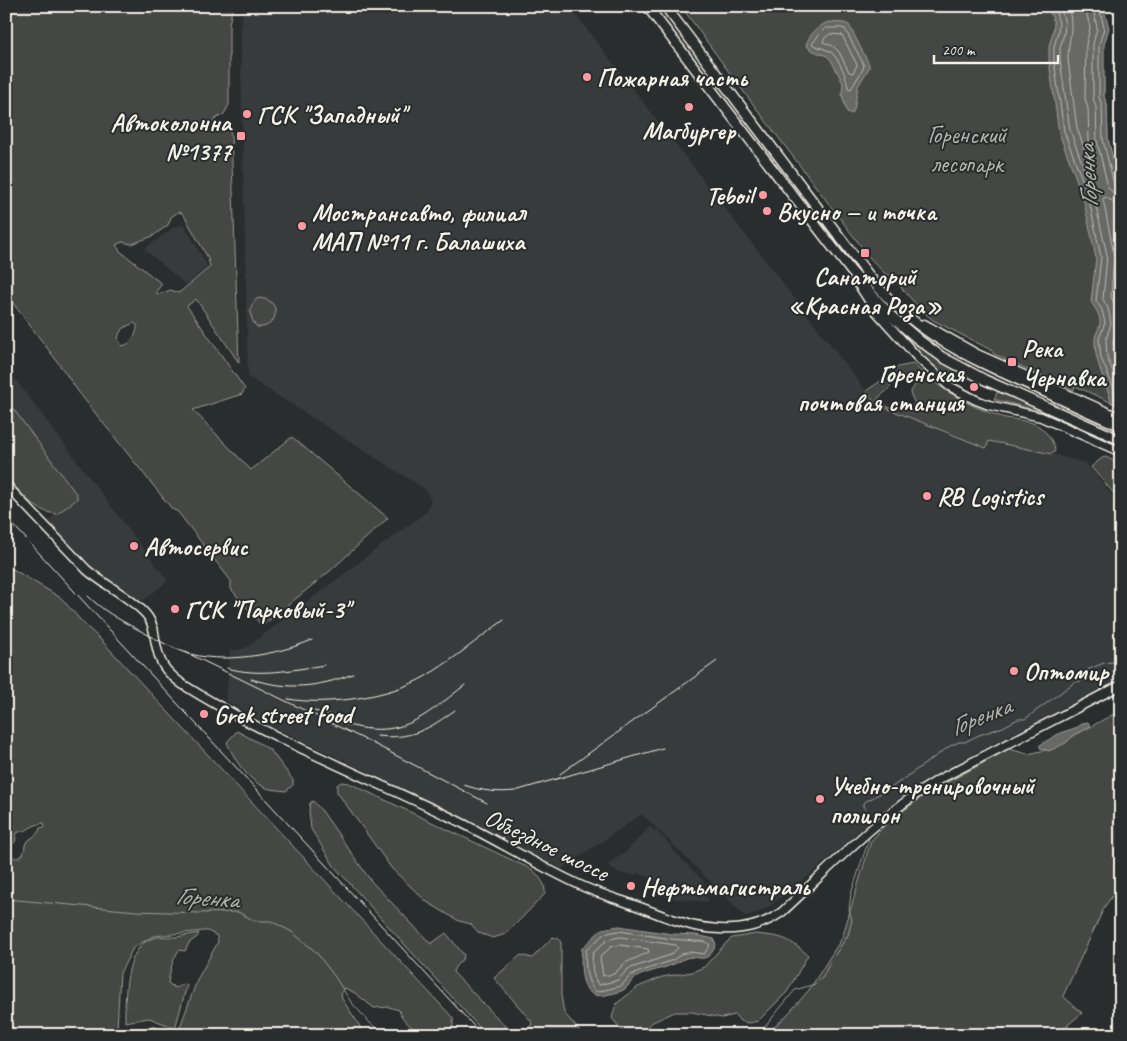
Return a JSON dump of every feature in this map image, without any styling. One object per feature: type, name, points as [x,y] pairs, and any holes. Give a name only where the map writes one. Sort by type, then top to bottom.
[{"type":"highway","points":[[647,6],[851,271],[891,316],[914,337],[942,357],[985,380],[1118,439]]},
{"type":"highway","points":[[665,6],[870,277],[887,298],[904,314],[925,331],[956,351],[1120,423]]},
{"type":"main road","points":[[851,271],[875,310],[921,362],[949,386],[989,405],[1041,417],[1119,450]]},
{"type":"main road","name":"Объездное шоссе","points":[[6,485],[87,570],[146,614],[153,626],[160,663],[171,676],[182,684],[256,726],[451,818],[581,885],[694,925],[719,929],[738,929],[758,925],[771,919],[782,912],[893,809],[916,792],[1121,685]]},
{"type":"shaded area","points":[[244,6],[569,6],[876,404],[986,447],[989,441],[1086,463],[1121,506],[1121,678],[968,757],[913,788],[865,826],[810,875],[770,906],[757,913],[745,916],[642,814],[562,869],[454,813],[269,725],[226,701],[230,650],[247,647],[427,511],[431,501],[425,489],[248,377],[241,59],[241,25]]},
{"type":"shaded area","points":[[184,225],[208,267],[186,285],[144,249],[174,227]]},
{"type":"shaded area","points":[[6,367],[168,581],[140,603],[102,578],[46,522],[77,499],[77,495],[6,399]]},
{"type":"shaded area","points":[[650,826],[655,832],[657,831],[705,883],[698,890],[709,899],[707,902],[668,898],[656,890],[655,884],[648,877],[637,873],[635,875],[623,874],[613,870],[608,864],[626,852]]},
{"type":"green space","points":[[6,6],[233,6],[229,24],[229,105],[224,114],[215,119],[213,123],[218,127],[229,128],[231,134],[239,363],[196,299],[187,306],[245,389],[242,394],[193,410],[251,470],[292,437],[388,518],[330,571],[262,626],[231,589],[231,581],[178,512],[172,509],[80,394],[6,294]],"holes":[[[178,212],[182,213],[185,217],[208,258],[210,267],[180,292],[171,290],[157,294],[157,290],[162,284],[120,251],[116,245],[122,242],[132,244],[153,236],[168,225],[171,217]],[[134,323],[137,325],[135,335],[131,341],[122,346],[118,340],[121,331]]]},
{"type":"green space","name":"Горенский лесопарк","points":[[681,6],[1103,6],[1104,98],[1107,104],[1108,139],[1121,191],[1121,407],[1075,386],[1074,390],[994,354],[991,350],[933,320],[921,310],[890,275],[885,274],[870,258]]},
{"type":"green space","points":[[259,298],[267,300],[275,309],[273,320],[264,327],[257,327],[251,316],[251,307],[255,300]]},
{"type":"green space","points":[[897,329],[963,374],[959,379],[947,372],[943,376],[919,355]]},
{"type":"green space","points":[[913,364],[944,389],[977,408],[1002,417],[1039,426],[1051,439],[1055,451],[1052,454],[989,441],[986,448],[876,404],[866,391],[885,378],[891,386],[877,400],[890,408],[902,401],[908,408],[915,404],[910,393],[917,382],[911,374],[906,375],[899,384],[896,383],[892,373],[898,367]]},
{"type":"green space","points":[[998,391],[1046,413],[994,399]]},
{"type":"green space","points":[[6,399],[77,495],[77,499],[57,514],[34,505],[22,495],[6,476]]},
{"type":"green space","points":[[1106,457],[1121,465],[1121,502],[1091,467]]},
{"type":"green space","points":[[6,565],[61,598],[453,1018],[453,1027],[439,1033],[422,1032],[408,1023],[402,1017],[399,1010],[389,1007],[374,1008],[355,993],[345,988],[341,994],[342,999],[364,1035],[180,1035],[180,1027],[198,978],[218,942],[217,936],[204,931],[153,936],[133,948],[120,973],[117,1030],[121,1035],[6,1035],[6,851],[10,855],[19,858],[24,853],[26,843],[36,835],[40,828],[45,827],[44,823],[41,823],[17,833],[15,842],[6,848]]},
{"type":"green space","points":[[1121,710],[1121,884],[1105,906],[1063,996],[1082,1013],[1056,1035],[757,1035],[767,1034],[809,990],[842,938],[871,841],[885,825],[924,795],[1009,749],[1028,754],[1050,749]]},
{"type":"green space","points":[[237,731],[271,751],[293,780],[293,785],[286,791],[270,789],[249,777],[238,763],[227,742]]},
{"type":"green space","points":[[341,782],[349,783],[533,870],[543,884],[545,894],[506,934],[493,938],[479,933],[471,924],[459,921],[427,902],[392,869],[337,792],[337,785]]},
{"type":"green space","points":[[313,801],[371,881],[431,944],[446,933],[464,955],[453,972],[512,1033],[518,1034],[531,1026],[532,1022],[494,978],[521,955],[532,958],[553,937],[559,939],[561,943],[561,995],[564,1013],[579,1030],[578,1035],[486,1035],[334,866],[311,829],[309,811],[310,803]]},
{"type":"green space","points":[[199,933],[189,943],[185,951],[179,950],[171,970],[168,983],[175,988],[187,985],[176,1025],[173,1027],[149,1018],[125,1022],[128,974],[131,962],[143,943],[153,938]]},
{"type":"green space","points":[[756,934],[784,939],[808,955],[787,992],[758,1021],[749,1023],[740,1021],[735,1015],[722,1018],[692,1012],[675,1012],[653,1022],[641,1032],[625,1034],[612,1018],[616,1004],[638,987],[662,977],[692,972],[704,967],[732,938]]},
{"type":"green space","points":[[152,1026],[163,1030],[166,1035],[133,1035],[136,1030]]},
{"type":"water","points":[[1048,6],[1103,6],[1109,28],[1104,45],[1104,97],[1107,104],[1108,139],[1121,192],[1121,407],[1111,402],[1095,350],[1095,339],[1100,321],[1091,302],[1096,258],[1083,197],[1059,133],[1049,61],[1049,46],[1054,23]]},
{"type":"water","points":[[828,22],[849,25],[869,64],[869,68],[858,86],[852,114],[847,112],[842,95],[843,83],[831,60],[827,56],[811,50],[806,45],[814,31]]},
{"type":"water","points":[[1088,722],[1090,726],[1075,734],[1066,743],[1049,751],[1040,748],[1040,745],[1060,733]]},
{"type":"water","points":[[619,926],[672,934],[696,935],[714,939],[716,945],[712,952],[704,958],[687,958],[640,975],[622,991],[600,996],[592,994],[584,983],[582,974],[582,948],[602,929]]},
{"type":"waterway","name":"Горенка","points":[[870,817],[863,803],[892,787],[950,746],[1003,727],[1018,719],[1025,719],[1075,682],[1086,680],[1088,677],[1087,670],[1104,663],[1121,661]]},
{"type":"waterway","name":"Горенка","points":[[835,955],[848,935],[852,920],[849,910],[851,894],[869,839]]},
{"type":"waterway","name":"Горенка","points":[[6,899],[136,911],[238,912],[255,921],[271,921],[292,932],[316,952],[351,1002],[370,1023],[386,1035]]},
{"type":"waterway","name":"Горенка","points":[[701,1035],[764,1028],[795,990],[815,984],[823,977],[830,962]]},
{"type":"railway","points":[[6,517],[482,1035]]},
{"type":"railway","points":[[88,596],[116,618],[171,647],[198,656],[231,658],[266,654],[312,640]]},
{"type":"railway","points":[[288,699],[321,701],[358,698],[412,683],[436,670],[504,620]]},
{"type":"railway","points":[[185,652],[376,745],[487,803]]},
{"type":"railway","points":[[560,774],[717,661]]},
{"type":"railway","points":[[227,668],[239,671],[263,672],[288,671],[324,665]]},
{"type":"railway","points":[[251,679],[278,685],[302,686],[340,679],[353,674]]},
{"type":"railway","points":[[341,723],[361,728],[379,729],[395,728],[409,724],[435,708],[465,685]]},
{"type":"railway","points":[[377,736],[410,735],[428,728],[455,710]]},
{"type":"railway","points":[[314,711],[340,717]]},
{"type":"railway","points":[[464,785],[490,791],[515,791],[663,748]]},
{"type":"place","name":"Пожарная часть","points":[[587,77]]},
{"type":"place","name":"Магбургер","points":[[689,107]]},
{"type":"place","name":"ГСК \"Западный\"","points":[[247,114]]},
{"type":"place","name":"Автоколонна №1377","points":[[241,136]]},
{"type":"place","name":"Teboil","points":[[763,195]]},
{"type":"place","name":"Вкусно — и точка","points":[[767,211]]},
{"type":"place","name":"Мострансавто, филиал МАП №11 г. Балашиха","points":[[302,226]]},
{"type":"place","name":"Санаторий «Красная Роза»","points":[[865,253]]},
{"type":"place","name":"Река Чернавка","points":[[1012,362]]},
{"type":"place","name":"Горенская почтовая станция","points":[[974,387]]},
{"type":"place","name":"RB Logistics","points":[[927,496]]},
{"type":"place","name":"Автосервис","points":[[134,546]]},
{"type":"place","name":"ГСК \"Парковый-3\"","points":[[175,609]]},
{"type":"place","name":"Оптомир","points":[[1014,671]]},
{"type":"place","name":"Grek street food","points":[[204,714]]},
{"type":"place","name":"Учебно-тренировочный полигон","points":[[820,799]]},
{"type":"place","name":"Нефтьмагистраль","points":[[631,886]]}]
